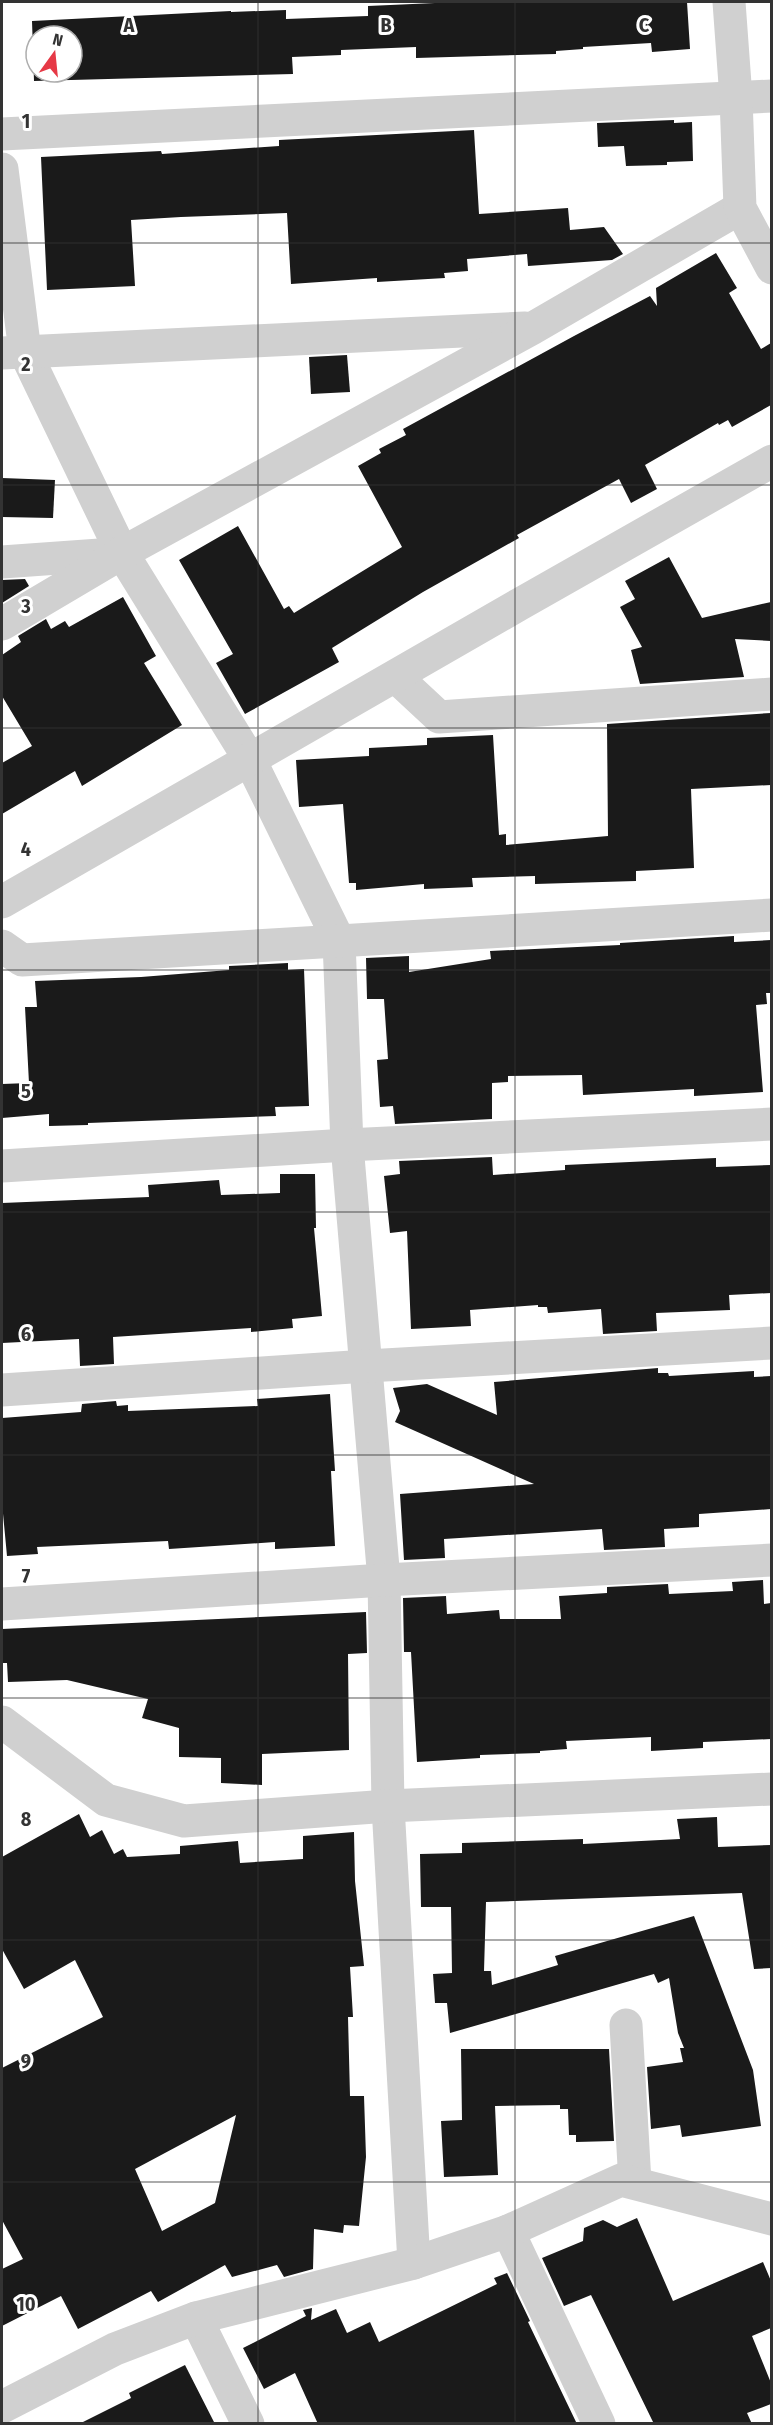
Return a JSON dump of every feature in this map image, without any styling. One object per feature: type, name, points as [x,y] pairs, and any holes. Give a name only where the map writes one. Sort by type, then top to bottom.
[{"type":"street","points":[[729,2],[736,98],[740,208],[771,268]]},
{"type":"street","points":[[2,134],[771,96]]},
{"type":"street","points":[[2,169],[13,353],[122,554],[250,760],[339,941],[347,1145],[384,1580],[388,1806],[414,2263]]},
{"type":"street","points":[[2,624],[122,554],[533,328],[740,208]]},
{"type":"street","points":[[13,353],[533,328]]},
{"type":"street","points":[[2,902],[771,461]]},
{"type":"street","points":[[2,562],[122,554]]},
{"type":"street","points":[[396,677],[439,717],[771,694]]},
{"type":"street","points":[[2,946],[22,960],[771,915]]},
{"type":"street","points":[[2,1166],[347,1145],[771,1124]]},
{"type":"street","points":[[2,1390],[771,1343]]},
{"type":"street","points":[[2,1604],[384,1580],[771,1560]]},
{"type":"street","points":[[2,1722],[106,1800],[184,1821],[388,1806],[771,1789]]},
{"type":"street","points":[[626,2025],[635,2183]]},
{"type":"street","points":[[2,2407],[116,2349],[196,2318],[414,2263],[507,2231],[621,2180],[771,2219]]},
{"type":"street","points":[[507,2231],[599,2424]]},
{"type":"street","points":[[196,2318],[248,2424]]},
{"type":"building","points":[[457,2],[687,2],[690,49],[652,52],[651,43],[583,47],[583,49],[556,51],[556,54],[416,58],[416,47],[341,50],[341,55],[292,57],[293,74],[84,80],[84,24],[32,24],[32,21],[286,10],[286,19],[368,16],[368,6]]},
{"type":"building","points":[[674,120],[674,123],[692,122],[693,161],[667,162],[667,165],[626,166],[624,146],[598,147],[597,123]]},
{"type":"building","points":[[474,130],[479,214],[568,208],[570,230],[604,227],[623,254],[612,260],[528,266],[527,254],[467,259],[468,271],[444,273],[445,278],[377,282],[377,278],[291,284],[287,213],[131,220],[135,286],[47,290],[41,157],[161,151],[162,154],[279,146],[279,140]]},
{"type":"building","points":[[716,253],[737,288],[729,293],[761,349],[771,343],[771,405],[732,427],[728,420],[719,425],[718,423],[645,465],[657,489],[631,503],[619,479],[517,535],[519,538],[423,592],[332,648],[339,662],[245,714],[216,663],[233,654],[179,560],[238,526],[284,609],[289,606],[294,613],[402,547],[358,466],[381,453],[379,449],[406,435],[403,429],[574,336],[650,296],[657,306],[656,288]]},
{"type":"building","points":[[347,355],[350,392],[311,394],[309,357]]},
{"type":"building","points":[[2,478],[55,480],[53,518],[2,517]]},
{"type":"building","points":[[669,557],[702,618],[771,602],[771,641],[735,639],[744,677],[640,684],[631,650],[642,647],[620,607],[635,599],[625,581]]},
{"type":"building","points":[[25,579],[29,586],[2,603],[2,580]]},
{"type":"building","points":[[123,597],[156,656],[144,663],[182,725],[82,786],[75,771],[2,814],[2,763],[32,746],[2,696],[2,655],[21,642],[18,636],[46,619],[51,629],[65,621],[69,627]]},
{"type":"building","points":[[771,713],[771,785],[691,789],[694,868],[636,871],[636,881],[535,884],[535,876],[472,878],[473,887],[424,889],[424,884],[356,890],[356,883],[349,883],[343,804],[299,807],[296,760],[369,756],[369,748],[427,745],[427,738],[493,735],[499,835],[506,834],[506,845],[608,836],[607,724]]},
{"type":"building","points":[[734,936],[734,942],[771,940],[771,993],[766,993],[767,1004],[756,1005],[763,1092],[694,1096],[694,1089],[583,1095],[582,1075],[508,1076],[508,1082],[492,1083],[492,1119],[395,1124],[393,1106],[380,1107],[377,1060],[388,1059],[384,999],[367,999],[366,958],[409,956],[409,972],[491,959],[490,951],[620,945],[620,943]]},
{"type":"building","points":[[288,963],[288,970],[304,969],[309,1106],[275,1107],[276,1116],[88,1123],[88,1125],[49,1126],[49,1114],[2,1118],[2,1084],[29,1083],[25,1007],[37,1007],[35,981],[141,977],[229,970],[229,966]]},
{"type":"building","points":[[492,1157],[493,1175],[565,1170],[565,1165],[716,1158],[716,1167],[771,1165],[771,1293],[729,1295],[730,1310],[656,1313],[657,1331],[603,1334],[601,1309],[548,1313],[547,1307],[538,1307],[538,1305],[470,1310],[471,1326],[411,1329],[407,1231],[390,1233],[384,1176],[400,1174],[399,1161]]},
{"type":"building","points":[[280,1174],[315,1174],[316,1228],[314,1228],[322,1316],[292,1319],[293,1328],[251,1332],[251,1328],[113,1337],[114,1364],[80,1366],[79,1339],[2,1343],[2,1203],[149,1197],[148,1185],[219,1180],[221,1195],[280,1193]]},
{"type":"building","points":[[658,1368],[658,1373],[668,1373],[669,1376],[754,1371],[754,1377],[771,1376],[771,1509],[699,1514],[699,1527],[664,1529],[665,1547],[604,1550],[602,1529],[444,1539],[445,1558],[404,1560],[400,1494],[534,1484],[395,1422],[400,1411],[393,1388],[427,1384],[497,1415],[494,1382]]},
{"type":"building","points":[[330,1394],[335,1471],[331,1471],[335,1546],[275,1549],[275,1542],[169,1549],[168,1541],[37,1547],[38,1554],[7,1556],[2,1503],[2,1418],[81,1412],[82,1404],[116,1401],[117,1406],[128,1405],[128,1411],[258,1406],[257,1399]]},
{"type":"building","points":[[763,1580],[764,1604],[771,1603],[771,1739],[703,1742],[703,1748],[651,1751],[651,1737],[566,1741],[567,1749],[540,1751],[540,1753],[480,1755],[480,1758],[417,1762],[411,1652],[404,1652],[403,1598],[446,1596],[447,1614],[499,1610],[500,1619],[561,1619],[559,1596],[607,1593],[607,1587],[668,1584],[669,1594],[733,1591],[732,1582]]},
{"type":"building","points":[[366,1612],[367,1653],[348,1654],[349,1750],[262,1754],[262,1785],[221,1783],[221,1758],[179,1757],[179,1728],[142,1718],[148,1699],[67,1680],[8,1682],[7,1663],[2,1663],[2,1629]]},
{"type":"building","points":[[79,1814],[90,1837],[102,1830],[114,1854],[123,1849],[127,1857],[180,1854],[180,1846],[238,1841],[240,1863],[303,1859],[303,1836],[354,1832],[355,1881],[364,1966],[350,1967],[353,2017],[348,2017],[350,2096],[364,2096],[366,2157],[359,2226],[344,2225],[343,2233],[314,2229],[313,2269],[284,2277],[277,2265],[232,2277],[225,2265],[158,2302],[151,2291],[78,2329],[61,2296],[2,2326],[2,2269],[23,2259],[2,2220],[2,2068],[103,2017],[75,1960],[24,1989],[2,1949],[2,1857]],"holes":[[[236,2115],[215,2203],[162,2231],[135,2169]]]},
{"type":"building","points":[[717,1817],[718,1847],[771,1845],[771,1968],[754,1969],[742,1893],[486,1902],[484,1971],[491,1971],[492,1985],[558,1965],[555,1956],[694,1916],[753,2070],[761,2126],[682,2137],[680,2125],[651,2129],[647,2067],[683,2062],[680,2048],[684,2048],[678,2033],[669,1978],[658,1983],[654,1974],[450,2033],[447,2003],[435,2003],[433,1974],[452,1973],[451,1907],[421,1907],[420,1854],[462,1853],[462,1843],[583,1839],[583,1844],[680,1839],[677,1819]]},
{"type":"building","points":[[461,2049],[609,2049],[614,2141],[576,2142],[576,2135],[569,2135],[568,2109],[560,2109],[560,2105],[495,2106],[498,2175],[444,2177],[441,2121],[462,2120]]},
{"type":"building","points":[[637,2218],[673,2301],[763,2262],[771,2281],[771,2328],[752,2336],[771,2383],[771,2404],[747,2413],[752,2424],[654,2424],[591,2295],[564,2306],[542,2258],[583,2241],[584,2228],[603,2220],[617,2227]]},
{"type":"building","points":[[507,2273],[577,2424],[318,2424],[295,2373],[264,2389],[243,2348],[306,2316],[303,2310],[312,2308],[311,2320],[336,2309],[347,2333],[370,2322],[379,2342],[497,2284],[494,2278]]},
{"type":"building","points":[[185,2365],[215,2424],[79,2424],[131,2398],[129,2393]]}]
